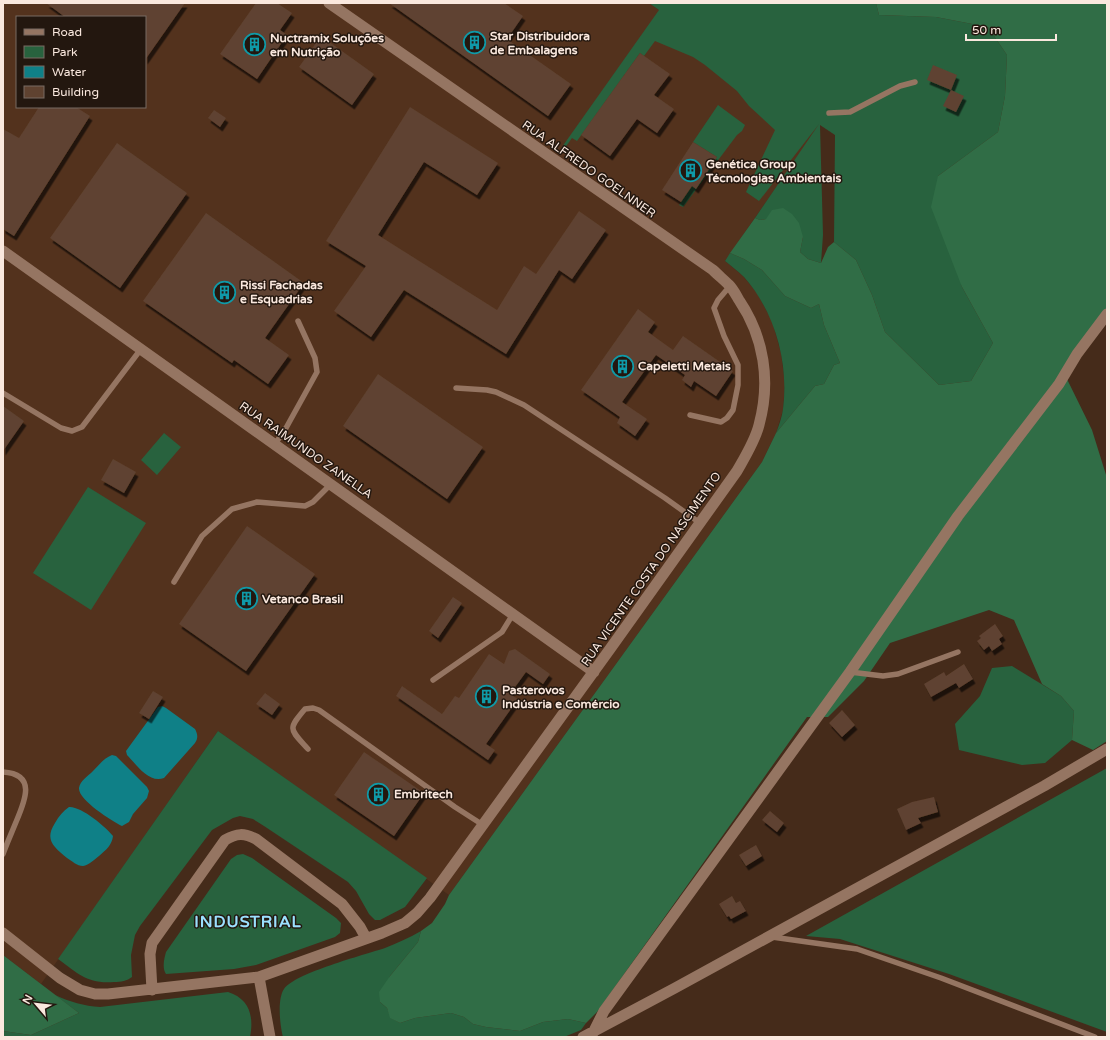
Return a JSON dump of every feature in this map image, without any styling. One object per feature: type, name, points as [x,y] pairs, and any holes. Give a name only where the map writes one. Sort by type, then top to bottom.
[{"type":"street","name":"RUA ALFREDO GOELNNER","points":[[329,3],[713,270],[730,286],[749,315],[761,346],[765,378],[763,404]]},
{"type":"street","name":"RUA RAIMUNDO ZANELLA","points":[[3,251],[594,672]]},
{"type":"street","points":[[588,1035],[850,672],[958,516],[1059,384],[1078,354],[1107,314]]},
{"type":"street","name":"RUA VICENTE COSTA DO NASCIMENTO","points":[[3,933],[60,978],[80,990],[94,994],[108,994],[259,977],[382,933],[405,922],[417,913],[430,898],[594,672],[737,471],[750,448],[759,426],[763,404]]},
{"type":"street","points":[[588,1035],[1037,790],[1107,749]]},
{"type":"street","points":[[152,990],[150,954],[152,943],[225,840],[240,834],[248,834],[256,839],[342,904],[360,927],[366,938]]},
{"type":"street","points":[[259,977],[270,1037]]},
{"type":"lane","points":[[828,113],[850,112],[900,86],[915,82]]},
{"type":"lane","points":[[690,415],[721,422],[727,418],[733,410],[738,385],[738,365],[724,336],[714,308],[718,300],[730,286]]},
{"type":"lane","points":[[275,444],[286,428],[317,372],[315,358],[298,321]]},
{"type":"lane","points":[[3,393],[60,428],[72,430],[82,427],[141,348]]},
{"type":"lane","points":[[456,388],[496,392],[524,405],[665,498],[700,523]]},
{"type":"lane","points":[[174,582],[202,536],[232,509],[256,502],[305,506],[314,502],[331,484]]},
{"type":"lane","points":[[433,680],[502,632],[513,614]]},
{"type":"lane","points":[[850,672],[883,676],[898,674],[958,652]]},
{"type":"lane","points":[[308,749],[295,734],[293,723],[305,709],[313,708],[319,710],[483,825]]},
{"type":"lane","points":[[3,772],[14,773],[22,779],[26,788],[25,799],[3,854]]},
{"type":"lane","points":[[769,937],[856,949],[942,978],[1095,1037]]},
{"type":"shaded area","points":[[3,3],[649,3],[820,124],[725,261],[743,276],[757,293],[772,321],[781,353],[785,384],[783,410],[776,433],[762,462],[449,895],[218,731],[41,984],[3,955]]},
{"type":"green space","points":[[649,3],[876,3],[879,15],[936,17],[988,27],[1007,55],[1005,96],[998,132],[938,176],[962,287],[993,343],[971,381],[939,385],[885,332],[872,295],[856,260],[834,242],[835,135],[820,125],[823,235],[821,263],[808,259],[800,252],[803,237],[766,219],[760,220],[755,218],[819,124],[759,201],[746,192],[775,130],[749,106],[737,91],[705,65],[693,57],[655,41],[644,56],[640,53],[577,141],[572,138],[564,149],[562,147],[659,10]]},
{"type":"green space","points":[[876,3],[1107,3],[1107,319],[1065,375],[1092,430],[1107,478],[1107,741],[1093,750],[1072,740],[1074,711],[1061,696],[1042,684],[1014,620],[989,610],[890,643],[864,681],[828,717],[807,717],[597,1012],[586,1023],[568,1019],[543,1022],[520,1031],[473,1024],[464,1017],[451,1013],[415,1018],[400,1023],[390,1018],[387,1008],[380,1002],[379,992],[418,942],[421,931],[432,923],[445,904],[449,895],[762,462],[776,433],[815,386],[824,384],[834,365],[840,363],[824,325],[819,304],[811,308],[785,296],[762,270],[744,259],[730,253],[755,218],[760,220],[766,219],[772,210],[783,208],[792,214],[799,223],[803,237],[800,252],[808,259],[821,263],[828,247],[834,242],[856,260],[872,295],[885,332],[939,385],[971,381],[993,343],[962,287],[931,207],[938,176],[998,132],[1005,96],[1007,55],[988,27],[936,17],[879,15]]},
{"type":"green space","points":[[718,105],[745,125],[742,131],[737,135],[683,207],[679,205],[692,186],[717,157],[693,142]]},
{"type":"green space","points":[[730,253],[744,259],[762,270],[785,296],[811,308],[819,304],[824,325],[840,363],[834,365],[824,384],[815,386],[776,433],[783,412],[784,392],[784,374],[777,339],[772,322],[755,291],[744,277],[725,261]]},
{"type":"green space","points":[[164,433],[181,447],[157,475],[141,460]]},
{"type":"green space","points":[[88,487],[146,523],[91,610],[33,573]]},
{"type":"green space","points":[[1012,666],[1061,696],[1074,711],[1072,740],[1045,763],[1022,765],[959,750],[955,724],[980,696],[992,668]]},
{"type":"green space","points":[[218,731],[427,878],[405,907],[380,920],[375,920],[369,914],[356,891],[348,882],[253,819],[240,816],[233,818],[212,830],[140,926],[135,935],[131,955],[132,977],[121,981],[105,982],[90,980],[84,977],[58,959]]},
{"type":"green space","points":[[1107,768],[1107,1032],[949,974],[840,939],[806,936]]},
{"type":"green space","points":[[243,854],[252,858],[336,918],[341,923],[340,933],[335,937],[256,965],[234,969],[166,974],[164,960],[166,952],[231,859],[237,855]]},
{"type":"green space","points":[[421,931],[418,942],[390,976],[380,1002],[387,1008],[391,1018],[400,1023],[415,1018],[451,1013],[464,1017],[473,1024],[520,1031],[543,1022],[568,1019],[586,1023],[581,1030],[564,1037],[283,1037],[280,1020],[280,999],[284,989],[291,983],[315,971],[385,948]]},
{"type":"green space","points":[[3,955],[79,1013],[31,1035],[3,1031]]},
{"type":"green space","points":[[228,992],[241,999],[249,1010],[251,1016],[250,1037],[3,1037],[3,1031],[31,1035],[79,1013],[55,995],[66,1000],[88,1006],[100,1007]]},
{"type":"water","points":[[162,706],[195,729],[197,733],[197,740],[164,778],[158,779],[148,776],[143,772],[127,755],[126,751],[158,707]]},
{"type":"water","points":[[112,755],[116,756],[147,787],[149,791],[147,798],[133,814],[129,822],[122,826],[90,804],[80,793],[79,788],[84,779],[104,760]]},
{"type":"water","points":[[69,807],[86,813],[113,836],[110,845],[99,856],[92,862],[83,866],[67,858],[55,847],[51,839],[50,834],[55,823],[61,814]]},
{"type":"building","points":[[46,3],[185,3],[146,59],[146,16],[64,16]]},
{"type":"building","name":"Nuctramix Soluções em Nutrição","points":[[256,3],[277,3],[292,13],[280,30],[287,35],[257,79],[220,54]]},
{"type":"building","points":[[389,3],[504,3],[523,16],[507,39],[571,84],[548,116]]},
{"type":"building","points":[[321,36],[374,74],[352,105],[299,67]]},
{"type":"building","points":[[640,53],[670,74],[654,95],[674,109],[657,133],[637,119],[610,156],[581,135]]},
{"type":"building","points":[[933,65],[957,75],[951,90],[927,80]]},
{"type":"building","points":[[951,90],[964,96],[956,112],[943,106]]},
{"type":"building","points":[[410,107],[498,163],[477,195],[424,162],[378,235],[497,310],[524,266],[536,274],[579,211],[606,230],[572,279],[559,270],[506,354],[404,290],[371,337],[334,311],[366,266],[326,241]]},
{"type":"building","points":[[38,108],[78,108],[90,116],[14,236],[3,229],[3,129],[19,138]]},
{"type":"building","points":[[214,110],[226,118],[220,127],[208,118]]},
{"type":"building","name":"Genética Group Técnologias Ambientais","points":[[693,142],[717,157],[696,189],[692,186],[681,202],[662,190]]},
{"type":"building","points":[[117,143],[187,193],[120,288],[50,238]]},
{"type":"building","name":"Rissi Fachadas e Esquadrias","points":[[206,213],[304,283],[265,338],[289,355],[268,384],[234,360],[232,363],[143,301]]},
{"type":"building","points":[[638,309],[655,322],[648,332],[673,350],[683,336],[733,371],[716,396],[694,381],[691,387],[682,380],[685,375],[656,355],[622,402],[647,419],[635,436],[617,423],[620,417],[581,390]]},
{"type":"building","points":[[378,374],[483,447],[447,499],[343,426]]},
{"type":"building","points":[[3,406],[24,421],[3,451]]},
{"type":"building","points":[[113,459],[136,472],[124,493],[101,480]]},
{"type":"building","name":"Vetanco Brasil","points":[[247,526],[315,574],[246,671],[179,624]]},
{"type":"building","points":[[453,597],[462,603],[438,638],[429,631]]},
{"type":"building","points":[[995,624],[1003,636],[999,639],[1002,644],[992,651],[989,646],[984,650],[977,641],[981,638],[979,636]]},
{"type":"building","points":[[515,649],[550,674],[543,684],[526,672],[510,694],[518,699],[486,744],[495,750],[488,760],[396,696],[402,686],[442,714],[455,696],[459,698],[489,654],[504,664],[509,651]]},
{"type":"building","points":[[964,664],[973,679],[959,688],[956,683],[931,697],[924,684],[944,672],[946,676]]},
{"type":"building","points":[[153,691],[163,697],[149,719],[139,713]]},
{"type":"building","points":[[265,693],[280,704],[272,715],[256,704]]},
{"type":"building","points":[[842,710],[855,725],[842,737],[829,723]]},
{"type":"building","name":"Embritech","points":[[364,752],[424,793],[394,836],[334,795]]},
{"type":"building","points":[[934,797],[938,812],[918,818],[921,823],[906,830],[897,809],[912,802]]},
{"type":"building","points":[[770,811],[784,823],[777,832],[762,820]]},
{"type":"building","points":[[756,845],[762,856],[746,866],[739,855]]},
{"type":"building","points":[[732,896],[736,903],[740,901],[746,911],[731,919],[729,916],[727,917],[719,904]]},
{"type":"place","name":"Star Distribuidora de Embalagens","points":[[475,43]]},
{"type":"place","name":"Nuctramix Soluções em Nutrição","points":[[254,45]]},
{"type":"place","name":"Genética Group Técnologias Ambientais","points":[[691,171]]},
{"type":"place","name":"Rissi Fachadas e Esquadrias","points":[[224,292]]},
{"type":"place","name":"Capeletti Metais","points":[[623,366]]},
{"type":"place","name":"Vetanco Brasil","points":[[247,599]]},
{"type":"place","name":"Pasterovos Indústria e Comércio","points":[[487,697]]},
{"type":"place","name":"Embritech","points":[[379,794]]},
{"type":"district","name":"INDUSTRIAL","points":[[248,921]]}]
